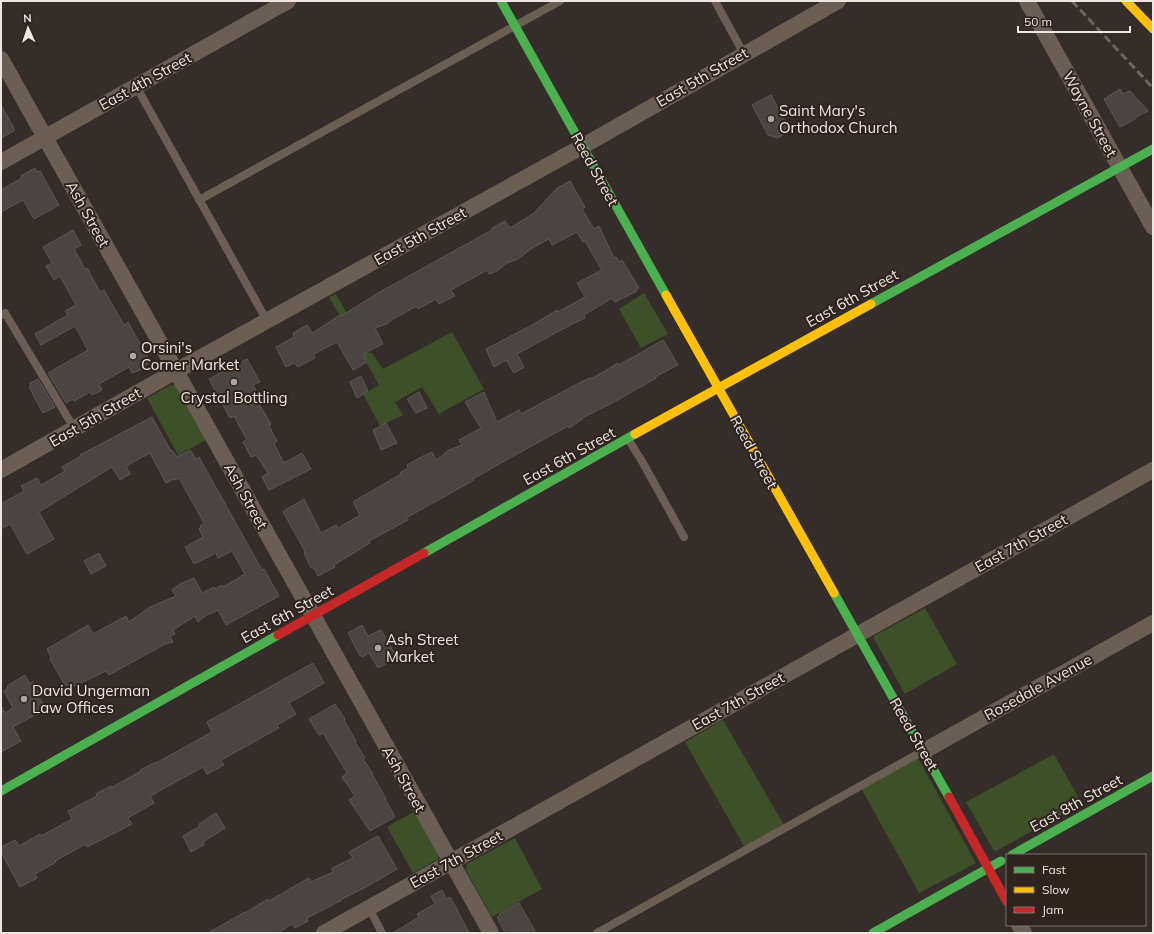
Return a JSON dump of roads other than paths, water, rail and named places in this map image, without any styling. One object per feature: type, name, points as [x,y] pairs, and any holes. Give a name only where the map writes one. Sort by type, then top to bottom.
[{"type":"main road","name":"Reed Street","points":[[501,1],[856,634],[924,751],[1006,900]]},
{"type":"main road","points":[[1126,1],[1153,29]]},
{"type":"main road","name":"East 6th Street","points":[[1,791],[718,388],[1153,149]]},
{"type":"main road","name":"East 8th Street","points":[[1014,854],[1153,776]]},
{"type":"main road","points":[[873,933],[1006,859]]},
{"type":"street","name":"East 4th Street","points":[[1,162],[288,1]]},
{"type":"street","name":"East 5th Street","points":[[1,470],[176,371],[582,146],[838,1]]},
{"type":"street","name":"Wayne Street","points":[[1026,1],[1153,227]]},
{"type":"street","name":"Ash Street","points":[[1,59],[491,933]]},
{"type":"street","name":"East 7th Street","points":[[324,933],[856,634],[1153,470]]},
{"type":"street","name":"Rosedale Avenue","points":[[924,751],[1153,623]]},
{"type":"lane","points":[[199,200],[560,1]]},
{"type":"lane","points":[[715,1],[744,54]]},
{"type":"lane","points":[[136,86],[267,321]]},
{"type":"lane","points":[[1,315],[5,313],[74,428]]},
{"type":"lane","points":[[628,439],[684,537]]},
{"type":"lane","points":[[597,933],[924,751]]},
{"type":"lane","points":[[369,908],[382,933]]},
{"type":"railway","points":[[1072,1],[1153,88]]},
{"type":"place","name":"Saint Mary's Orthodox Church","points":[[771,119]]},
{"type":"place","name":"Orsini's Corner Market","points":[[133,356]]},
{"type":"place","name":"Crystal Bottling","points":[[234,382]]},
{"type":"place","name":"Ash Street Market","points":[[378,648]]},
{"type":"place","name":"David Ungerman Law Offices","points":[[24,699]]}]
